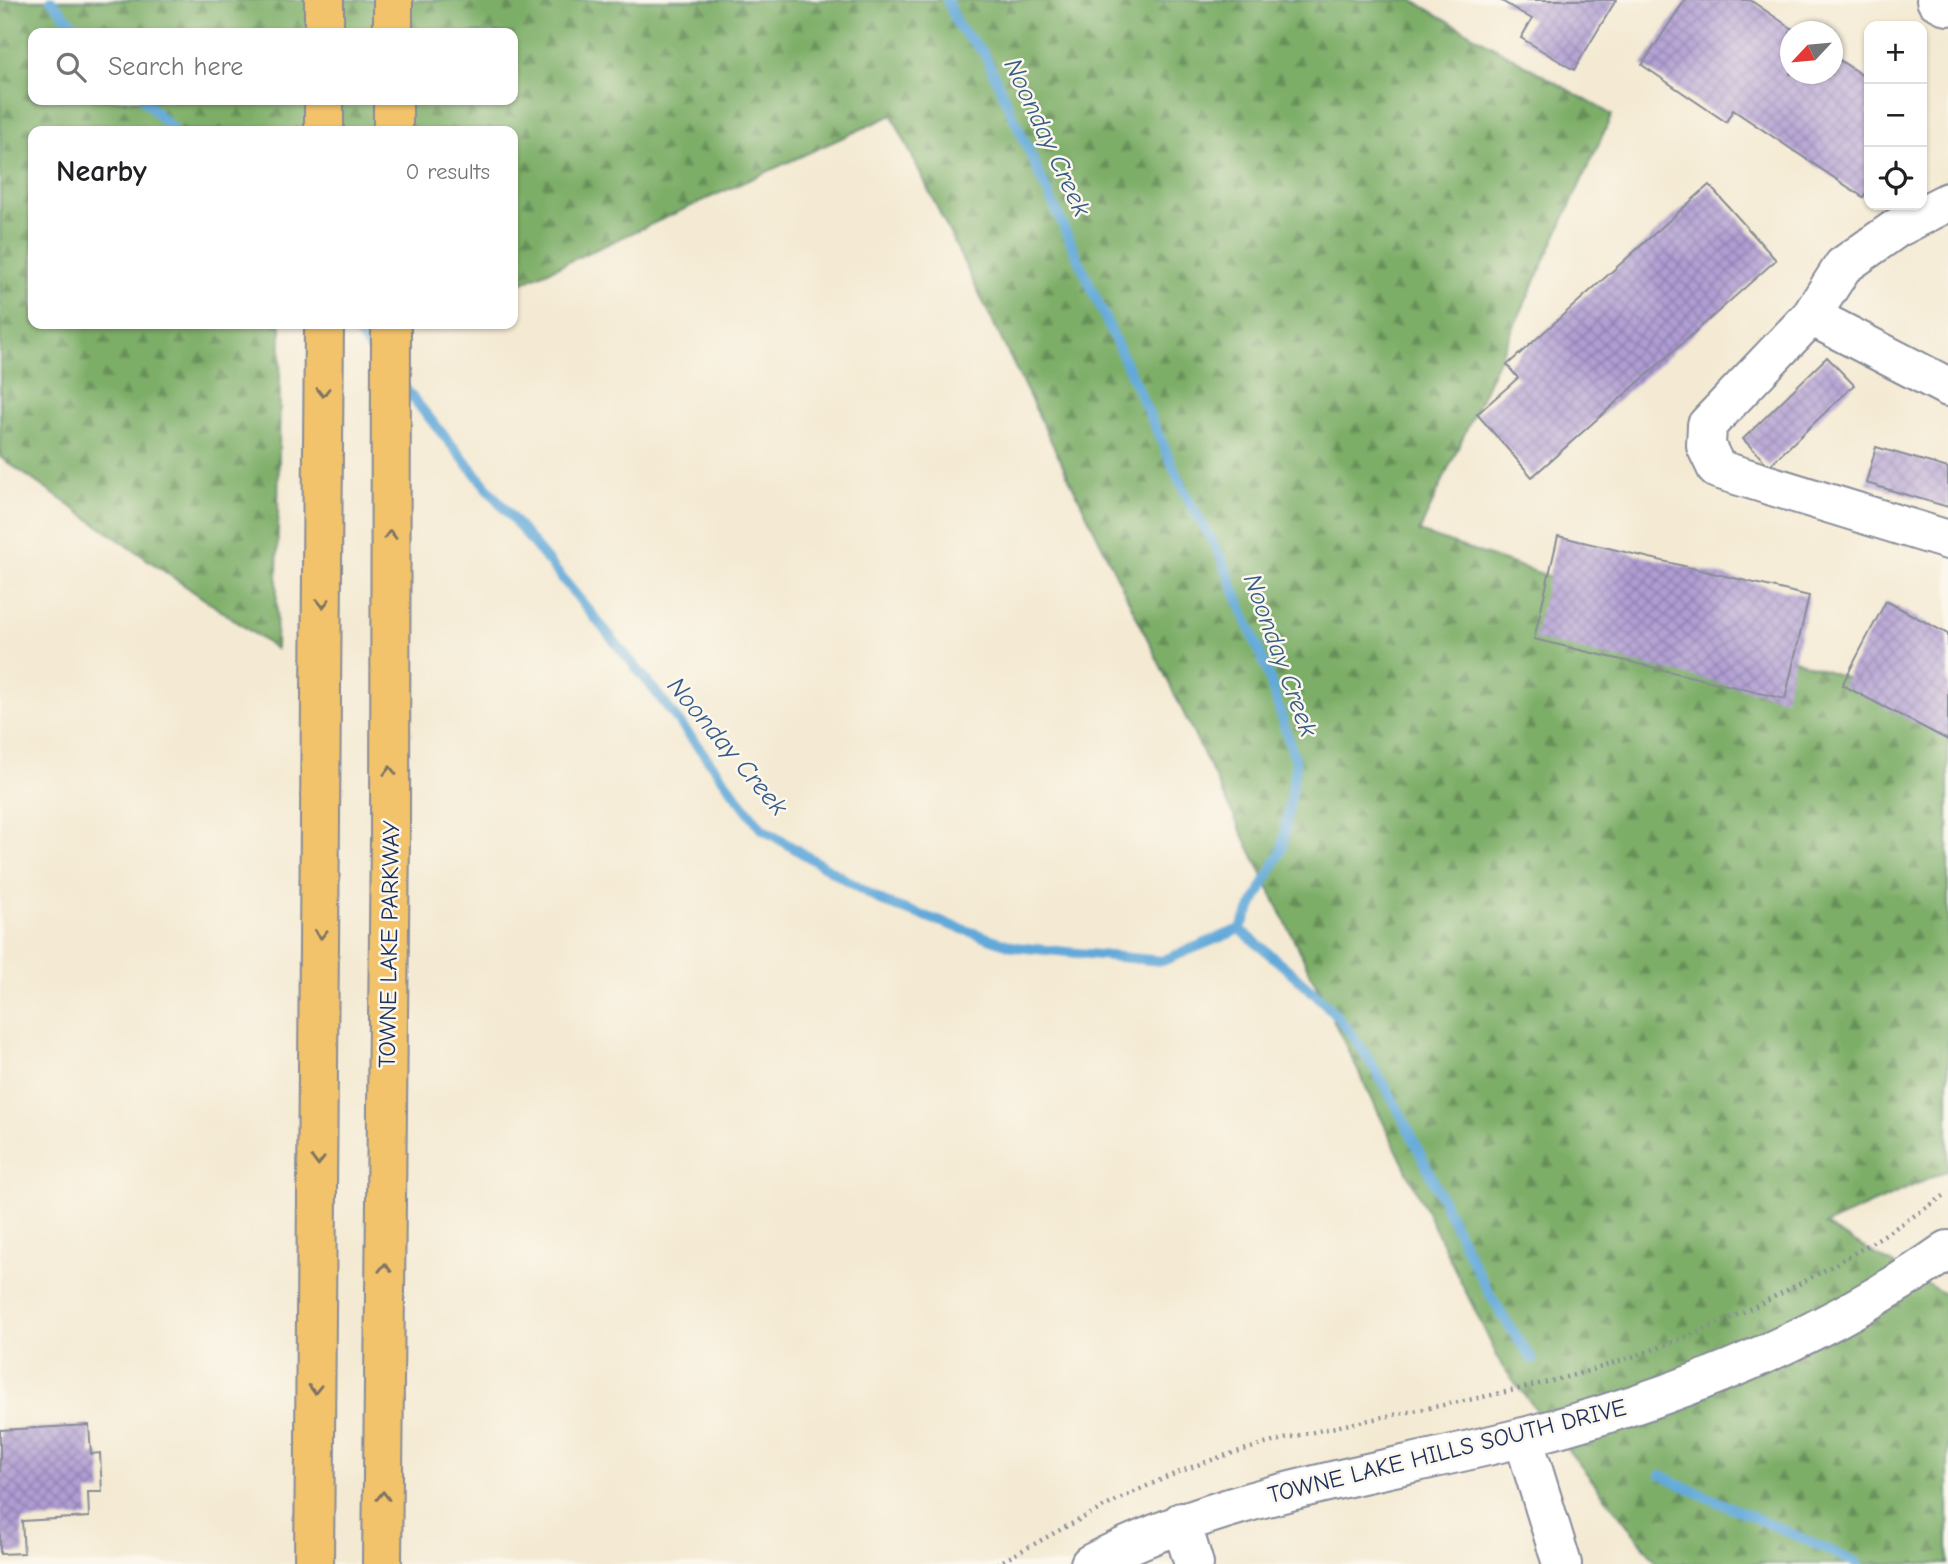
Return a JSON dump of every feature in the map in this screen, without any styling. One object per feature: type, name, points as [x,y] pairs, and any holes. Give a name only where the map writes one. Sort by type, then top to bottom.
[{"type":"main road","points":[[324,0],[324,28]]},
{"type":"main road","points":[[393,0],[393,28]]},
{"type":"main road","points":[[324,105],[324,126]]},
{"type":"main road","points":[[314,1564],[324,329]]},
{"type":"main road","name":"TOWNE LAKE PARKWAY","points":[[382,1564],[390,838],[391,329]]},
{"type":"street","points":[[1936,0],[1948,6]]},
{"type":"street","points":[[1948,202],[1896,228],[1843,266],[1811,316],[1706,425],[1706,446],[1717,469],[1948,540]]},
{"type":"street","points":[[1811,316],[1948,387]]},
{"type":"street","name":"TOWNE LAKE HILLS SOUTH DRIVE","points":[[1090,1564],[1181,1522],[1273,1493],[1523,1437],[1656,1398],[1762,1354],[1821,1325],[1948,1250]]},
{"type":"street","points":[[1523,1437],[1562,1564]]},
{"type":"street","points":[[1181,1522],[1194,1564]]},
{"type":"path","points":[[997,1564],[1164,1477],[1246,1449],[1598,1368],[1708,1327],[1807,1280],[1948,1194]]},
{"type":"green space","points":[[0,0],[1412,0],[1612,115],[1419,532],[1948,712],[1948,1170],[1825,1225],[1948,1296],[1948,1564],[1658,1564],[1502,1366],[892,115],[518,285],[518,126],[28,126],[28,329],[281,329],[276,649],[0,457]]},
{"type":"building","points":[[1500,0],[1616,0],[1574,70],[1521,38],[1532,19]]},
{"type":"building","points":[[1685,0],[1750,0],[1781,21],[1780,84],[1843,84],[1843,62],[1864,77],[1864,196],[1733,110],[1726,122],[1642,65]]},
{"type":"building","points":[[1709,185],[1776,260],[1532,477],[1477,414],[1518,378],[1507,365]]},
{"type":"building","points":[[1827,357],[1854,385],[1769,466],[1743,439]]},
{"type":"building","points":[[1876,447],[1948,468],[1948,507],[1866,483]]},
{"type":"building","points":[[1558,536],[1809,596],[1785,699],[1534,639]]},
{"type":"building","points":[[1886,601],[1948,634],[1948,740],[1842,685]]},
{"type":"building","points":[[89,1425],[91,1454],[100,1453],[102,1492],[88,1492],[89,1517],[22,1521],[24,1553],[0,1554],[0,1430]]},
{"type":"waterway","name":"Noonday Creek","points":[[51,0],[76,28]]},
{"type":"waterway","name":"Noonday Creek","points":[[402,385],[648,682],[762,829],[883,902],[1015,947],[1162,961],[1240,929],[1282,849],[1296,763],[1266,668],[1221,557],[1187,497],[984,53],[958,26],[947,0]]},
{"type":"waterway","name":"Noonday Creek","points":[[149,105],[169,126]]},
{"type":"waterway","name":"Noonday Creek","points":[[354,329],[380,360]]},
{"type":"waterway","points":[[1240,929],[1312,991],[1349,1031],[1376,1070],[1399,1111],[1482,1281],[1533,1360]]},
{"type":"waterway","points":[[1661,1475],[1858,1564]]}]
